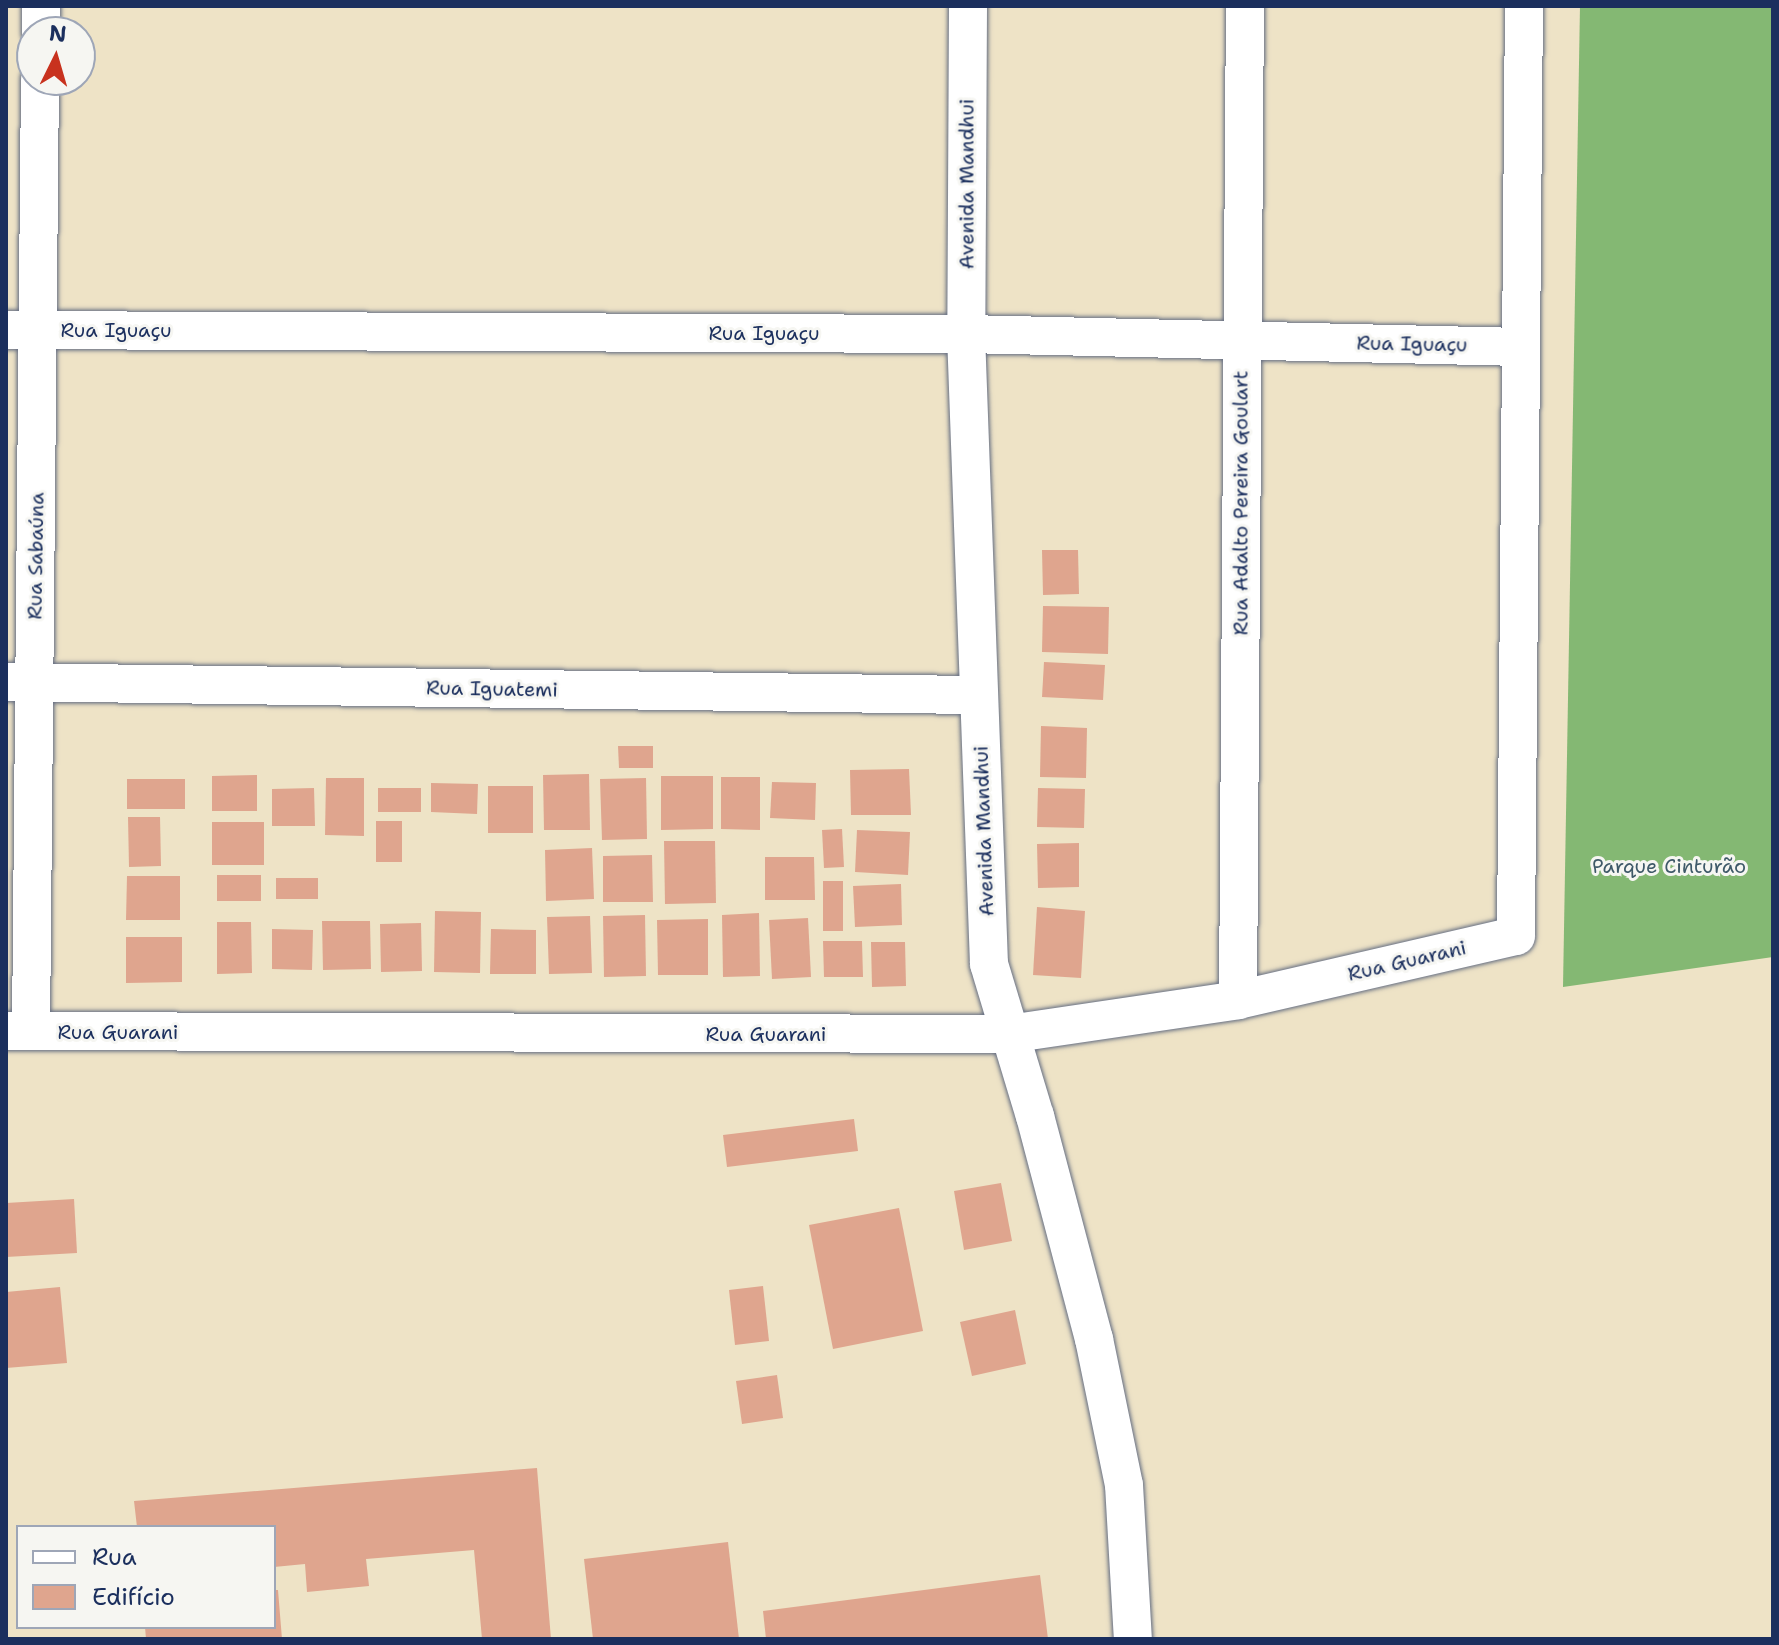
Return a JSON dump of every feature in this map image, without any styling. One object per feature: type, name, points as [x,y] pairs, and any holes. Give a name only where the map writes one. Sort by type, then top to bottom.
[{"type":"street","name":"Avenida Mandhui","points":[[968,6],[966,334],[989,964],[1035,1116],[1094,1339],[1124,1485],[1133,1639]]},
{"type":"street","name":"Rua Adalto Pereira Goulart","points":[[1238,1000],[1245,6]]},
{"type":"street","points":[[1521,347],[1524,6]]},
{"type":"street","name":"Rua Sabaúna","points":[[18,1031],[22,330],[39,96]]},
{"type":"street","name":"Rua Iguaçu","points":[[22,330],[966,334],[1521,347]]},
{"type":"street","name":"Rua Guarani","points":[[18,1031],[1009,1034],[1238,1000],[1516,936],[1521,347]]},
{"type":"street","name":"Rua Iguatemi","points":[[20,682],[978,695]]},
{"type":"green space","name":"Parque Cinturão","points":[[1580,6],[1773,6],[1773,957],[1563,987]]},
{"type":"building","points":[[1042,550],[1078,550],[1079,594],[1043,595]]},
{"type":"building","points":[[1043,606],[1109,607],[1108,654],[1042,652]]},
{"type":"building","points":[[1044,662],[1105,665],[1103,700],[1042,697]]},
{"type":"building","points":[[1041,726],[1087,728],[1086,778],[1040,777]]},
{"type":"building","points":[[618,746],[653,746],[653,768],[619,768]]},
{"type":"building","points":[[909,769],[911,815],[851,815],[850,770]]},
{"type":"building","points":[[589,774],[590,830],[544,830],[543,775]]},
{"type":"building","points":[[257,775],[257,811],[212,811],[212,776]]},
{"type":"building","points":[[661,776],[713,776],[713,829],[661,830]]},
{"type":"building","points":[[721,777],[760,777],[760,830],[721,829]]},
{"type":"building","points":[[326,778],[364,778],[364,836],[325,835]]},
{"type":"building","points":[[646,778],[647,839],[602,840],[600,779]]},
{"type":"building","points":[[127,779],[185,779],[185,809],[127,809]]},
{"type":"building","points":[[772,782],[816,783],[815,820],[770,818]]},
{"type":"building","points":[[431,783],[478,784],[477,814],[431,812]]},
{"type":"building","points":[[488,786],[533,786],[533,833],[488,833]]},
{"type":"building","points":[[314,788],[315,826],[272,826],[272,789]]},
{"type":"building","points":[[378,788],[421,788],[421,812],[378,812]]},
{"type":"building","points":[[1038,788],[1085,789],[1084,828],[1037,827]]},
{"type":"building","points":[[128,817],[160,817],[161,866],[129,867]]},
{"type":"building","points":[[376,821],[402,821],[402,862],[376,862]]},
{"type":"building","points":[[212,822],[264,822],[264,865],[212,865]]},
{"type":"building","points":[[842,829],[844,867],[824,868],[822,830]]},
{"type":"building","points":[[857,830],[910,832],[908,875],[855,872]]},
{"type":"building","points":[[664,841],[715,841],[716,903],[665,904]]},
{"type":"building","points":[[1079,843],[1079,887],[1038,888],[1037,844]]},
{"type":"building","points":[[592,848],[594,899],[546,901],[545,850]]},
{"type":"building","points":[[652,855],[653,902],[603,902],[603,856]]},
{"type":"building","points":[[765,857],[814,857],[815,900],[765,900]]},
{"type":"building","points":[[217,875],[261,875],[261,901],[217,901]]},
{"type":"building","points":[[127,876],[180,876],[180,920],[126,920]]},
{"type":"building","points":[[276,878],[318,878],[318,899],[276,899]]},
{"type":"building","points":[[823,881],[843,881],[843,931],[823,931]]},
{"type":"building","points":[[901,884],[902,925],[855,927],[853,886]]},
{"type":"building","points":[[1037,907],[1085,911],[1081,978],[1033,975]]},
{"type":"building","points":[[435,911],[481,912],[480,973],[434,972]]},
{"type":"building","points":[[759,913],[760,976],[723,977],[722,915]]},
{"type":"building","points":[[645,915],[646,976],[604,977],[603,916]]},
{"type":"building","points":[[590,916],[592,973],[549,974],[547,917]]},
{"type":"building","points":[[808,918],[811,977],[772,979],[769,920]]},
{"type":"building","points":[[708,919],[708,975],[658,975],[657,920]]},
{"type":"building","points":[[322,921],[370,921],[371,969],[323,970]]},
{"type":"building","points":[[217,922],[251,922],[252,973],[217,974]]},
{"type":"building","points":[[421,923],[422,971],[381,972],[380,924]]},
{"type":"building","points":[[272,929],[313,930],[312,970],[272,969]]},
{"type":"building","points":[[491,929],[536,930],[536,974],[490,974]]},
{"type":"building","points":[[126,937],[182,937],[182,982],[126,983]]},
{"type":"building","points":[[823,941],[862,941],[863,977],[824,977]]},
{"type":"building","points":[[871,942],[905,942],[906,986],[872,987]]},
{"type":"building","points":[[854,1119],[858,1151],[727,1167],[723,1135]]},
{"type":"building","points":[[1001,1183],[1012,1241],[964,1250],[954,1191]]},
{"type":"building","points":[[74,1199],[77,1253],[6,1257],[6,1203]]},
{"type":"building","points":[[899,1208],[923,1331],[833,1349],[809,1225]]},
{"type":"building","points":[[763,1286],[769,1341],[735,1345],[729,1290]]},
{"type":"building","points":[[60,1287],[67,1363],[6,1368],[6,1292]]},
{"type":"building","points":[[1015,1310],[1026,1364],[972,1376],[960,1322]]},
{"type":"building","points":[[777,1375],[783,1418],[742,1424],[736,1381]]},
{"type":"building","points":[[537,1468],[551,1639],[482,1639],[474,1550],[366,1559],[369,1586],[307,1592],[305,1564],[276,1567],[276,1525],[137,1525],[134,1501]]},
{"type":"building","points":[[728,1542],[739,1639],[593,1639],[584,1559]]},
{"type":"building","points":[[1040,1575],[1048,1639],[766,1639],[763,1611]]},
{"type":"building","points":[[278,1590],[282,1639],[146,1639],[145,1629],[276,1629]]}]
